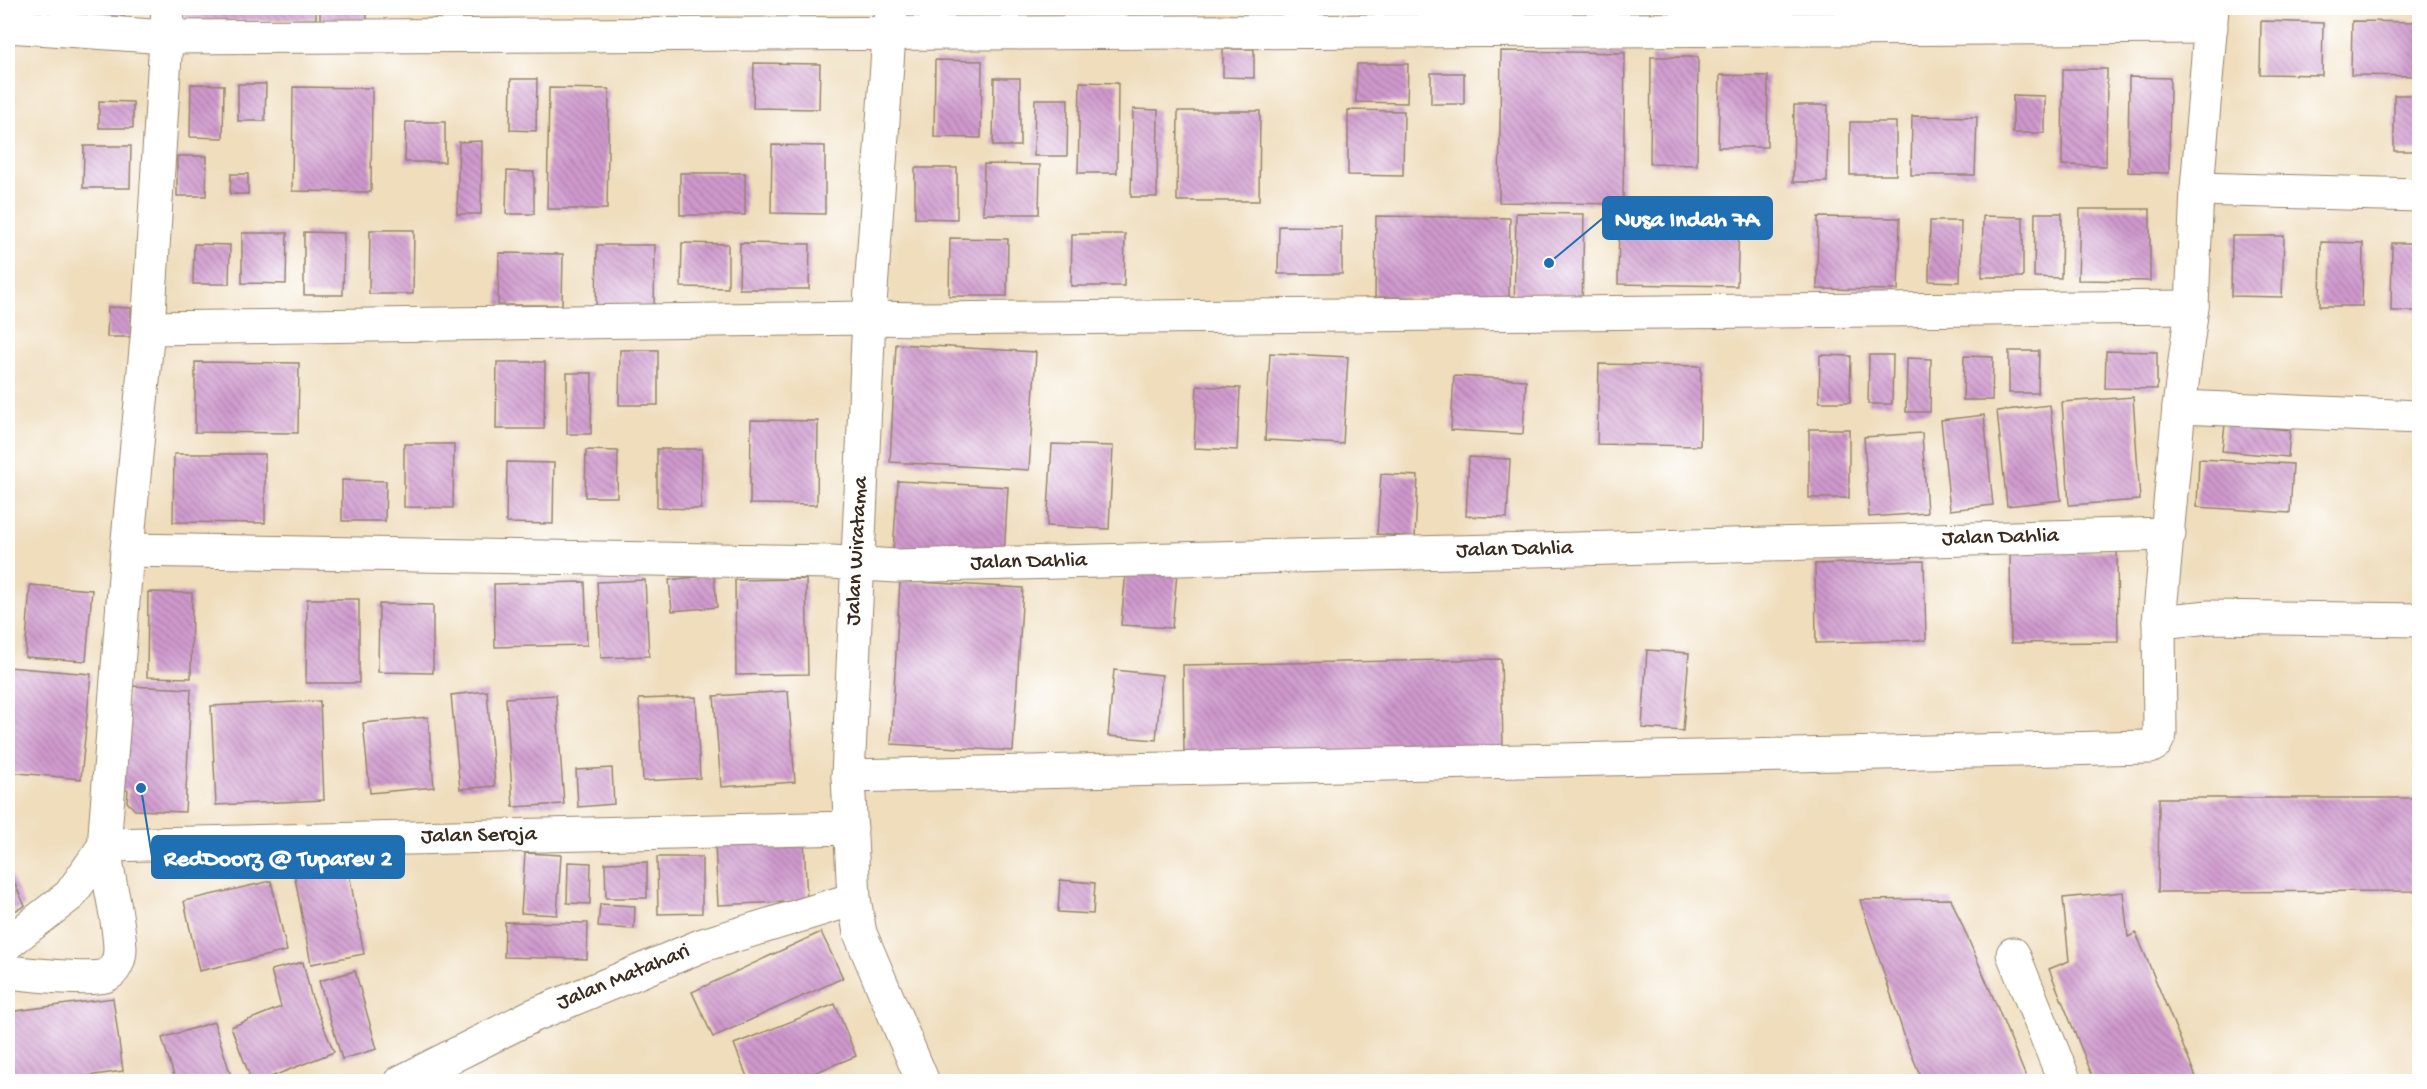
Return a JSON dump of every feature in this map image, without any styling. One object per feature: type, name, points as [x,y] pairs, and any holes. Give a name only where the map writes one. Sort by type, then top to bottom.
[{"type":"street","points":[[8,26],[167,22],[2212,17],[2197,189],[2192,308],[2179,407],[2169,534],[2159,622],[2160,734],[2155,744],[2150,747],[848,776]]},
{"type":"street","name":"Jalan Wiratama","points":[[891,20],[869,318],[848,776],[854,899],[860,933],[923,1082]]},
{"type":"street","points":[[8,972],[83,977],[105,976],[116,967],[120,951],[105,845],[127,550],[148,328],[167,22]]},
{"type":"street","points":[[2197,189],[2420,195]]},
{"type":"street","points":[[148,328],[869,318],[2192,308]]},
{"type":"street","points":[[2179,407],[2420,417]]},
{"type":"street","name":"Jalan Dahlia","points":[[127,550],[831,562],[896,566],[2169,534]]},
{"type":"street","points":[[2159,622],[2210,617],[2420,620]]},
{"type":"street","name":"Jalan Seroja","points":[[105,845],[851,828]]},
{"type":"street","points":[[8,943],[70,895],[105,845]]},
{"type":"street","name":"Jalan Matahari","points":[[401,1082],[532,1016],[703,945],[854,899]]},
{"type":"street","points":[[2013,954],[2065,1082]]},
{"type":"building","points":[[54,8],[124,8],[124,25],[54,23]]},
{"type":"building","points":[[184,8],[316,8],[316,19],[184,23]]},
{"type":"building","points":[[320,8],[367,8],[367,26],[320,28]]},
{"type":"building","points":[[2261,21],[2323,23],[2322,75],[2260,74]]},
{"type":"building","points":[[2352,21],[2420,22],[2420,76],[2351,75]]},
{"type":"building","points":[[1223,49],[1254,49],[1254,78],[1223,77]]},
{"type":"building","points":[[1501,51],[1625,53],[1623,204],[1499,202]]},
{"type":"building","points":[[1651,57],[1698,57],[1697,165],[1650,164]]},
{"type":"building","points":[[935,60],[982,61],[981,138],[934,137]]},
{"type":"building","points":[[754,63],[820,64],[819,109],[753,108]]},
{"type":"building","points":[[1357,64],[1408,64],[1407,103],[1356,102]]},
{"type":"building","points":[[2063,69],[2107,69],[2106,166],[2062,165]]},
{"type":"building","points":[[1431,73],[1464,73],[1464,104],[1431,104]]},
{"type":"building","points":[[1720,75],[1768,76],[1767,147],[1718,147]]},
{"type":"building","points":[[2129,77],[2170,78],[2169,173],[2128,172]]},
{"type":"building","points":[[994,78],[1020,78],[1020,146],[993,146]]},
{"type":"building","points":[[511,79],[537,79],[536,131],[510,130]]},
{"type":"building","points":[[1080,82],[1118,83],[1117,173],[1078,173]]},
{"type":"building","points":[[191,84],[224,85],[223,138],[190,137]]},
{"type":"building","points":[[238,84],[266,84],[265,121],[238,121]]},
{"type":"building","points":[[293,87],[372,88],[371,192],[292,191]]},
{"type":"building","points":[[549,88],[609,89],[607,209],[547,209]]},
{"type":"building","points":[[2013,95],[2045,96],[2045,133],[2013,133]]},
{"type":"building","points":[[2394,95],[2420,95],[2420,151],[2394,151]]},
{"type":"building","points":[[1035,99],[1068,99],[1067,156],[1034,156]]},
{"type":"building","points":[[99,101],[133,102],[133,128],[99,128]]},
{"type":"building","points":[[1794,105],[1828,105],[1827,182],[1793,182]]},
{"type":"building","points":[[1133,109],[1158,110],[1157,197],[1131,197]]},
{"type":"building","points":[[1348,110],[1404,111],[1403,176],[1348,175]]},
{"type":"building","points":[[1178,111],[1260,111],[1259,201],[1177,201]]},
{"type":"building","points":[[1912,116],[1977,117],[1975,175],[1911,175]]},
{"type":"building","points":[[406,122],[445,122],[445,162],[405,162]]},
{"type":"building","points":[[1850,122],[1896,122],[1896,175],[1850,175]]},
{"type":"building","points":[[482,141],[481,214],[457,214],[459,142]]},
{"type":"building","points":[[772,145],[825,146],[825,214],[771,213]]},
{"type":"building","points":[[84,146],[131,146],[130,188],[83,188]]},
{"type":"building","points":[[177,156],[207,156],[206,196],[177,196]]},
{"type":"building","points":[[984,164],[1040,165],[1039,214],[983,214]]},
{"type":"building","points":[[915,168],[957,168],[957,219],[915,218]]},
{"type":"building","points":[[507,171],[534,172],[534,214],[506,214]]},
{"type":"building","points":[[680,173],[745,173],[745,215],[680,215]]},
{"type":"building","points":[[231,174],[248,174],[248,194],[230,194]]},
{"type":"building","points":[[2080,209],[2150,209],[2150,281],[2078,280]]},
{"type":"building","points":[[1516,213],[1584,214],[1582,313],[1514,311]]},
{"type":"building","points":[[2035,213],[2062,213],[2061,278],[2034,277]]},
{"type":"building","points":[[1376,216],[1510,218],[1509,298],[1375,297]]},
{"type":"building","points":[[1983,216],[2023,217],[2023,277],[1982,277]]},
{"type":"building","points":[[1818,217],[1900,218],[1898,290],[1817,289]]},
{"type":"building","points":[[1619,220],[1739,220],[1737,286],[1618,284]]},
{"type":"building","points":[[1930,221],[1961,221],[1960,282],[1929,281]]},
{"type":"building","points":[[1279,226],[1342,227],[1342,274],[1278,274]]},
{"type":"building","points":[[370,230],[414,230],[413,294],[369,294]]},
{"type":"building","points":[[304,232],[344,233],[343,295],[304,295]]},
{"type":"building","points":[[242,233],[287,233],[286,284],[242,283]]},
{"type":"building","points":[[1072,234],[1125,234],[1124,286],[1071,286]]},
{"type":"building","points":[[2232,236],[2284,236],[2282,297],[2231,296]]},
{"type":"building","points":[[950,238],[1008,239],[1007,296],[949,296]]},
{"type":"building","points":[[2321,242],[2363,243],[2362,306],[2320,306]]},
{"type":"building","points":[[682,243],[728,244],[728,288],[681,287]]},
{"type":"building","points":[[740,243],[810,244],[809,289],[739,289]]},
{"type":"building","points":[[2392,243],[2420,243],[2420,311],[2391,311]]},
{"type":"building","points":[[194,244],[230,245],[229,284],[193,284]]},
{"type":"building","points":[[597,245],[655,245],[654,308],[596,307]]},
{"type":"building","points":[[499,253],[563,254],[562,305],[498,305]]},
{"type":"building","points":[[108,307],[131,308],[131,337],[107,337]]},
{"type":"building","points":[[896,344],[1036,352],[1029,470],[890,462]]},
{"type":"building","points":[[620,350],[658,350],[658,405],[619,405]]},
{"type":"building","points":[[2009,351],[2039,351],[2038,393],[2009,393]]},
{"type":"building","points":[[2106,351],[2157,352],[2157,389],[2105,388]]},
{"type":"building","points":[[1270,353],[1348,357],[1343,444],[1265,440]]},
{"type":"building","points":[[1820,355],[1851,356],[1850,402],[1819,402]]},
{"type":"building","points":[[1869,355],[1893,355],[1892,404],[1868,404]]},
{"type":"building","points":[[1964,356],[1993,357],[1992,400],[1963,400]]},
{"type":"building","points":[[1907,358],[1931,359],[1930,412],[1906,412]]},
{"type":"building","points":[[195,362],[299,363],[298,433],[195,432]]},
{"type":"building","points":[[497,362],[545,362],[544,429],[496,429]]},
{"type":"building","points":[[1599,364],[1701,366],[1700,446],[1597,444]]},
{"type":"building","points":[[567,373],[592,373],[591,434],[567,434]]},
{"type":"building","points":[[1454,376],[1526,380],[1523,434],[1451,430]]},
{"type":"building","points":[[1197,386],[1240,388],[1237,450],[1194,448]]},
{"type":"building","points":[[2133,397],[2140,500],[2069,505],[2062,402]]},
{"type":"building","points":[[2050,405],[2061,500],[2007,506],[1997,411]]},
{"type":"building","points":[[1984,415],[1993,505],[1950,510],[1941,420]]},
{"type":"building","points":[[751,420],[818,421],[817,505],[750,504]]},
{"type":"building","points":[[2225,424],[2290,430],[2288,457],[2222,451]]},
{"type":"building","points":[[1809,429],[1849,429],[1849,498],[1809,498]]},
{"type":"building","points":[[1922,433],[1927,513],[1869,517],[1864,437]]},
{"type":"building","points":[[404,444],[454,444],[453,508],[404,507]]},
{"type":"building","points":[[1052,444],[1113,446],[1109,529],[1047,526]]},
{"type":"building","points":[[657,449],[702,449],[701,509],[657,508]]},
{"type":"building","points":[[586,450],[618,451],[617,497],[585,497]]},
{"type":"building","points":[[174,454],[265,454],[265,523],[173,522]]},
{"type":"building","points":[[1469,457],[1510,459],[1507,518],[1466,516]]},
{"type":"building","points":[[2199,459],[2293,464],[2290,513],[2197,507]]},
{"type":"building","points":[[507,462],[554,463],[553,524],[506,523]]},
{"type":"building","points":[[1381,474],[1418,476],[1415,537],[1377,534]]},
{"type":"building","points":[[342,480],[386,481],[385,521],[342,521]]},
{"type":"building","points":[[898,481],[1008,487],[1004,556],[893,550]]},
{"type":"building","points":[[2117,551],[2118,642],[2011,643],[2010,552]]},
{"type":"building","points":[[1924,561],[1926,640],[1816,643],[1815,564]]},
{"type":"building","points":[[1126,570],[1177,573],[1172,628],[1121,625]]},
{"type":"building","points":[[714,575],[717,607],[672,611],[669,580]]},
{"type":"building","points":[[806,579],[808,674],[736,675],[735,580]]},
{"type":"building","points":[[645,580],[649,656],[601,658],[597,582]]},
{"type":"building","points":[[900,581],[1023,588],[1013,751],[891,744]]},
{"type":"building","points":[[585,582],[587,645],[495,647],[494,584]]},
{"type":"building","points":[[30,585],[92,590],[86,661],[25,657]]},
{"type":"building","points":[[148,592],[192,593],[191,678],[147,677]]},
{"type":"building","points":[[307,599],[359,599],[359,683],[306,683]]},
{"type":"building","points":[[379,604],[433,605],[433,673],[378,672]]},
{"type":"building","points":[[1647,650],[1689,653],[1683,731],[1642,728]]},
{"type":"building","points":[[1501,659],[1503,748],[1184,755],[1183,665]]},
{"type":"building","points":[[8,667],[91,674],[81,779],[8,772]]},
{"type":"building","points":[[1114,670],[1162,675],[1156,740],[1108,736]]},
{"type":"building","points":[[129,686],[191,689],[185,812],[135,810],[127,802],[128,790],[117,790]]},
{"type":"building","points":[[487,691],[495,786],[460,789],[451,695]]},
{"type":"building","points":[[788,691],[795,782],[721,787],[714,696]]},
{"type":"building","points":[[556,695],[564,804],[513,807],[506,698]]},
{"type":"building","points":[[696,697],[700,778],[643,781],[639,699]]},
{"type":"building","points":[[320,701],[324,800],[216,805],[211,706]]},
{"type":"building","points":[[428,717],[434,787],[370,793],[363,723]]},
{"type":"building","points":[[612,768],[614,804],[578,807],[576,770]]},
{"type":"building","points":[[2159,798],[2420,798],[2420,891],[2158,892]]},
{"type":"building","points":[[804,840],[807,901],[718,905],[715,844]]},
{"type":"building","points":[[525,853],[561,855],[557,915],[521,913]]},
{"type":"building","points":[[346,857],[364,954],[311,964],[293,867]]},
{"type":"building","points":[[657,857],[702,857],[702,913],[658,914]]},
{"type":"building","points":[[568,862],[591,863],[590,904],[567,903]]},
{"type":"building","points":[[647,862],[647,898],[606,898],[605,863]]},
{"type":"building","points":[[8,869],[25,906],[8,914]]},
{"type":"building","points":[[1060,880],[1095,883],[1093,914],[1058,912]]},
{"type":"building","points":[[271,881],[287,951],[199,971],[184,901]]},
{"type":"building","points":[[2123,892],[2128,937],[2136,933],[2198,1082],[2095,1082],[2049,969],[2069,961],[2063,898]]},
{"type":"building","points":[[1951,899],[2028,1082],[1923,1082],[1906,1041],[1860,900]]},
{"type":"building","points":[[600,904],[635,906],[634,929],[598,927]]},
{"type":"building","points":[[505,922],[588,923],[587,959],[504,957]]},
{"type":"building","points":[[821,932],[843,978],[713,1037],[692,992]]},
{"type":"building","points":[[303,962],[311,995],[334,1052],[258,1082],[252,1082],[231,1027],[281,1007],[271,970]]},
{"type":"building","points":[[355,971],[377,1049],[342,1059],[319,981]]},
{"type":"building","points":[[113,998],[123,1071],[44,1082],[8,1082],[8,1012]]},
{"type":"building","points":[[835,1004],[856,1056],[792,1082],[749,1082],[734,1044]]},
{"type":"building","points":[[214,1022],[233,1082],[176,1082],[162,1038]]},
{"type":"place","name":"Nusa Indah 7A","points":[[1549,263]]},
{"type":"place","name":"RedDoorz @ Tuparev 2","points":[[141,788]]}]
